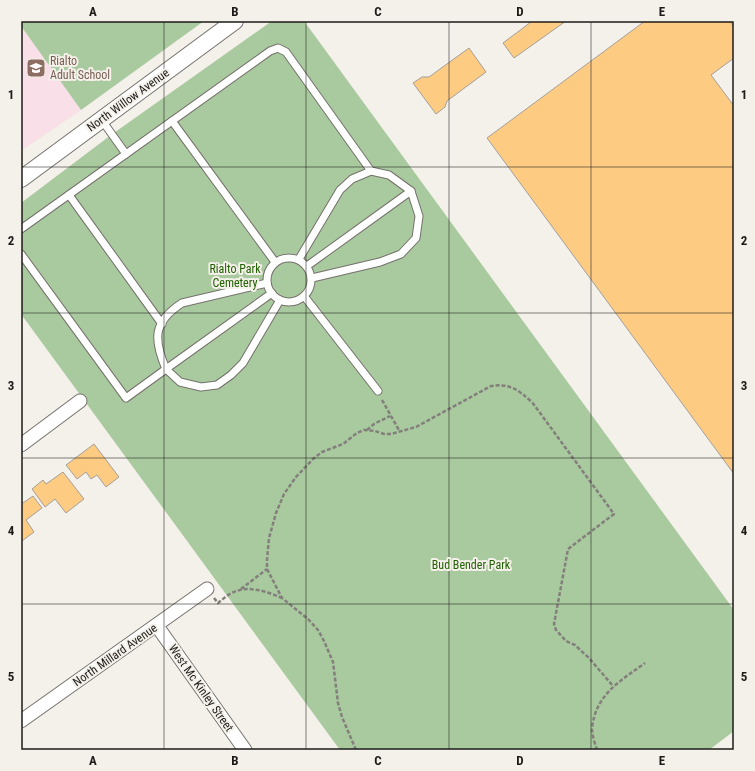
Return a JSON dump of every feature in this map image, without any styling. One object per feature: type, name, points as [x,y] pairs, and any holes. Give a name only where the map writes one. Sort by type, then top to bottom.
[{"type":"street","name":"North Willow Avenue","points":[[21,179],[235,21]]},
{"type":"street","points":[[21,445],[80,401]]},
{"type":"street","name":"North Millard Avenue","points":[[21,720],[157,626],[207,589]]},
{"type":"street","name":"West Mc Kinley Street","points":[[157,626],[245,750]]},
{"type":"lane","points":[[21,229],[270,50],[278,48],[286,52],[371,171]]},
{"type":"lane","points":[[101,119],[126,154]]},
{"type":"lane","points":[[172,121],[276,262]]},
{"type":"lane","points":[[299,259],[340,190],[352,179],[371,171],[389,175],[411,192],[419,216],[416,238],[402,254],[380,262],[312,278]]},
{"type":"lane","points":[[307,266],[411,192]]},
{"type":"lane","points":[[68,195],[162,324]]},
{"type":"lane","points":[[21,254],[126,398],[272,293]]},
{"type":"lane","points":[[287,258],[299,259],[307,266],[312,278],[309,291],[304,296],[293,302],[280,300],[272,293],[268,284],[268,272],[276,262],[287,258]]},
{"type":"lane","points":[[268,284],[182,303],[167,315],[158,331],[157,341],[166,369],[180,382],[201,387],[217,385],[231,376],[243,363],[280,300]]},
{"type":"lane","points":[[304,296],[378,391]]},
{"type":"path","points":[[282,598],[268,569],[267,560],[269,538],[276,513],[284,494],[296,477],[313,459],[322,452],[343,444],[357,433],[364,430],[384,434],[400,432],[416,427],[491,386],[505,385],[522,392],[532,402],[614,514],[568,549],[554,624],[556,630],[566,641],[575,644],[613,686]]},
{"type":"path","points":[[382,400],[400,432]]},
{"type":"path","points":[[368,430],[374,424],[390,416]]},
{"type":"path","points":[[240,590],[268,569]]},
{"type":"path","points":[[228,595],[240,590],[256,589],[282,598],[308,619],[318,630],[333,662],[338,703],[342,717],[356,750]]},
{"type":"path","points":[[597,750],[592,730],[599,704],[613,686],[645,663]]},
{"type":"shaded area","name":"Rialto Adult School","points":[[21,26],[81,110],[21,151]]},
{"type":"green space","points":[[21,21],[204,21],[81,110],[21,26]]},
{"type":"green space","points":[[272,21],[304,21],[734,610],[734,731],[709,750],[340,750],[21,314],[21,203],[111,135]]},
{"type":"building","points":[[530,21],[566,21],[514,58],[503,43],[531,22]]},
{"type":"building","points":[[645,21],[730,21],[734,27],[734,58],[711,75],[734,106],[734,474],[487,138]]},
{"type":"building","points":[[469,48],[486,72],[447,101],[445,107],[436,114],[413,83],[422,77],[429,77]]},
{"type":"building","points":[[94,444],[119,477],[106,487],[97,475],[91,479],[86,472],[77,479],[66,465]]},
{"type":"building","points":[[63,472],[84,499],[66,513],[55,499],[45,507],[32,489],[43,480],[46,484]]},
{"type":"building","points":[[33,496],[42,508],[26,520],[34,532],[22,541],[21,500],[23,503]]},
{"type":"place","name":"Rialto Adult School","points":[[36,68]]},
{"type":"park label","name":"Rialto Park Cemetery","points":[[235,276]]},
{"type":"park label","name":"Bud Bender Park","points":[[471,565]]}]
